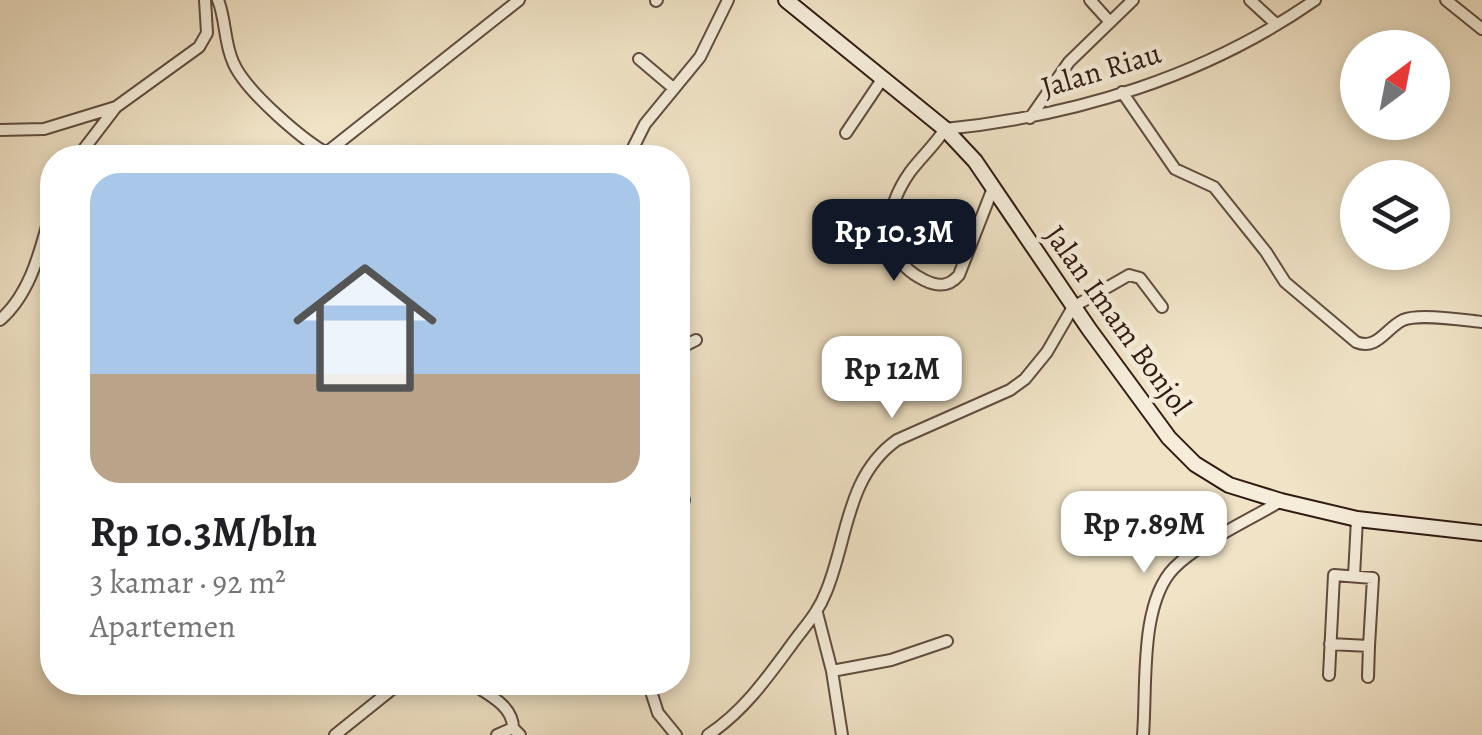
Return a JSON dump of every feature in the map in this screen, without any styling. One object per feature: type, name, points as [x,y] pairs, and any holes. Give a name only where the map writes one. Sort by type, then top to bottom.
[{"type":"main road","name":"Jalan Imam Bonjol","points":[[786,0],[945,129],[993,188],[1073,307],[1180,452],[1229,485],[1280,501],[1356,519],[1482,533]]},
{"type":"street","points":[[87,145],[116,108],[200,47],[207,34],[205,0]]},
{"type":"street","points":[[218,0],[233,64],[294,130],[315,145]]},
{"type":"street","points":[[343,145],[519,0]]},
{"type":"street","points":[[634,145],[672,87],[707,46],[728,0]]},
{"type":"street","points":[[1090,0],[1109,21]]},
{"type":"street","points":[[1029,118],[1069,62],[1133,0]]},
{"type":"street","points":[[1250,0],[1276,24]]},
{"type":"street","name":"Jalan Riau","points":[[945,129],[1029,118],[1209,62],[1315,0]]},
{"type":"street","points":[[1446,0],[1482,29]]},
{"type":"street","points":[[639,59],[672,87]]},
{"type":"street","points":[[846,132],[882,78]]},
{"type":"street","points":[[1122,92],[1175,170],[1214,187],[1285,282],[1356,342],[1368,346],[1398,323],[1413,318],[1482,322]]},
{"type":"street","points":[[0,130],[44,129],[116,108]]},
{"type":"street","points":[[945,129],[898,194],[890,240],[899,261],[926,281],[946,285],[955,280],[993,188]]},
{"type":"street","points":[[0,320],[20,298],[40,245]]},
{"type":"street","points":[[708,735],[746,705],[817,613],[844,539],[855,492],[874,460],[897,440],[1010,390],[1048,352],[1073,307],[1132,274],[1140,278],[1162,307]]},
{"type":"street","points":[[690,343],[696,340]]},
{"type":"street","points":[[1143,735],[1152,620],[1164,580],[1182,560],[1280,501]]},
{"type":"street","points":[[1354,576],[1356,519]]},
{"type":"street","points":[[1328,674],[1334,575],[1354,576],[1373,578],[1368,678]]},
{"type":"street","points":[[817,613],[832,671],[842,735]]},
{"type":"street","points":[[832,671],[891,660],[947,641]]},
{"type":"street","points":[[1330,644],[1370,646]]},
{"type":"street","points":[[336,735],[385,695]]},
{"type":"street","points":[[488,695],[507,708],[516,731],[497,735]]},
{"type":"street","points":[[652,695],[658,713],[676,735]]}]
